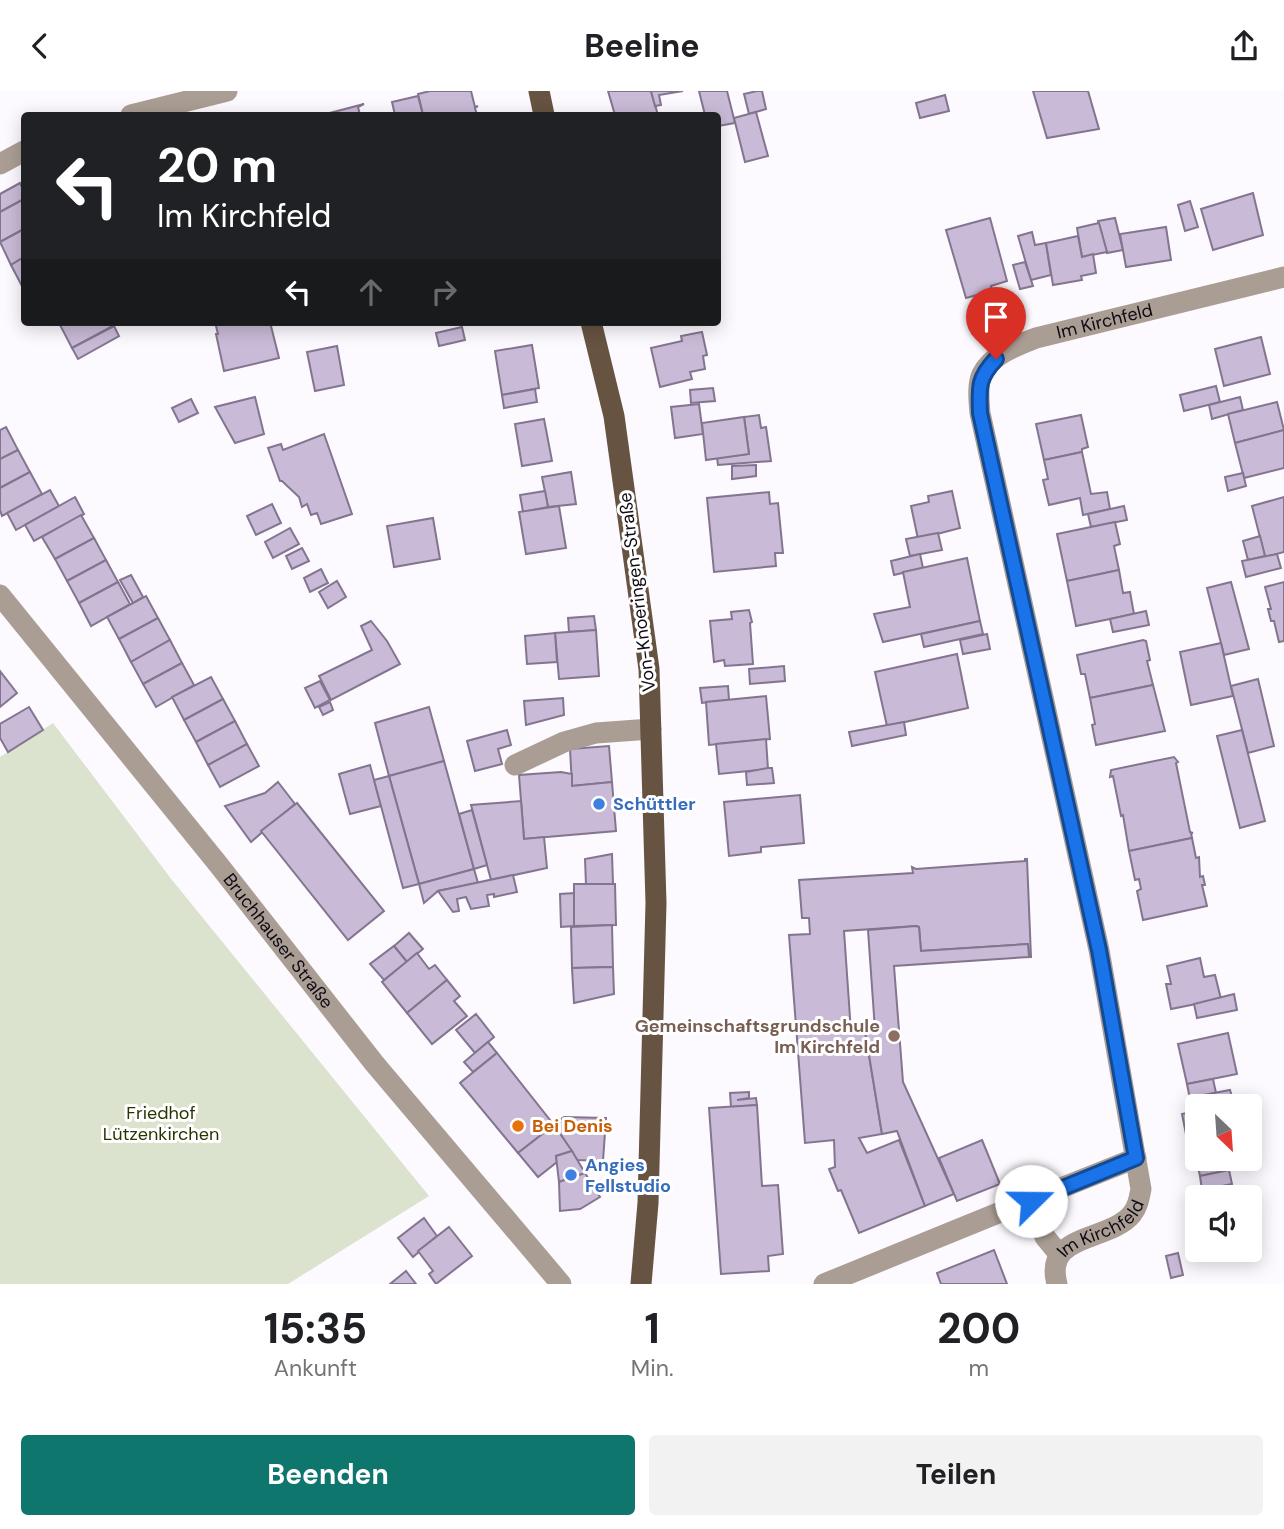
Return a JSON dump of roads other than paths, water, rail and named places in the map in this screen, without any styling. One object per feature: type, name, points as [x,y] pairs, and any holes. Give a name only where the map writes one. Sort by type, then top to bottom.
[{"type":"main road","points":[[539,91],[543,112]]},
{"type":"main road","name":"Von-Knoeringen-Straße","points":[[592,326],[614,416],[649,669],[656,917],[648,1203],[641,1284]]},
{"type":"street","points":[[143,112],[227,91]]},
{"type":"street","points":[[0,164],[21,153]]},
{"type":"street","name":"Im Kirchfeld","points":[[1057,1284],[1055,1265],[1059,1254],[1075,1243],[1113,1228],[1130,1217],[1138,1205],[1141,1189],[1099,950],[980,413],[982,374],[996,359],[1013,347],[1036,338],[1284,277]]},
{"type":"street","name":"Bruchhauser Straße","points":[[1,599],[218,864],[374,1063],[561,1284]]},
{"type":"street","points":[[515,765],[564,742],[596,733],[651,729]]},
{"type":"street","points":[[1059,1254],[1045,1237],[1031,1201],[1136,1158]]},
{"type":"street","points":[[824,1284],[1003,1211]]},
{"type":"place","name":"Schüttler","points":[[599,804]]},
{"type":"place","name":"Gemeinschaftsgrundschule Im Kirchfeld","points":[[894,1036]]},
{"type":"place","name":"Bei Denis","points":[[518,1126]]},
{"type":"place","name":"Angies Fellstudio","points":[[571,1175]]},
{"type":"park label","name":"Friedhof Lützenkirchen","points":[[161,1124]]}]
